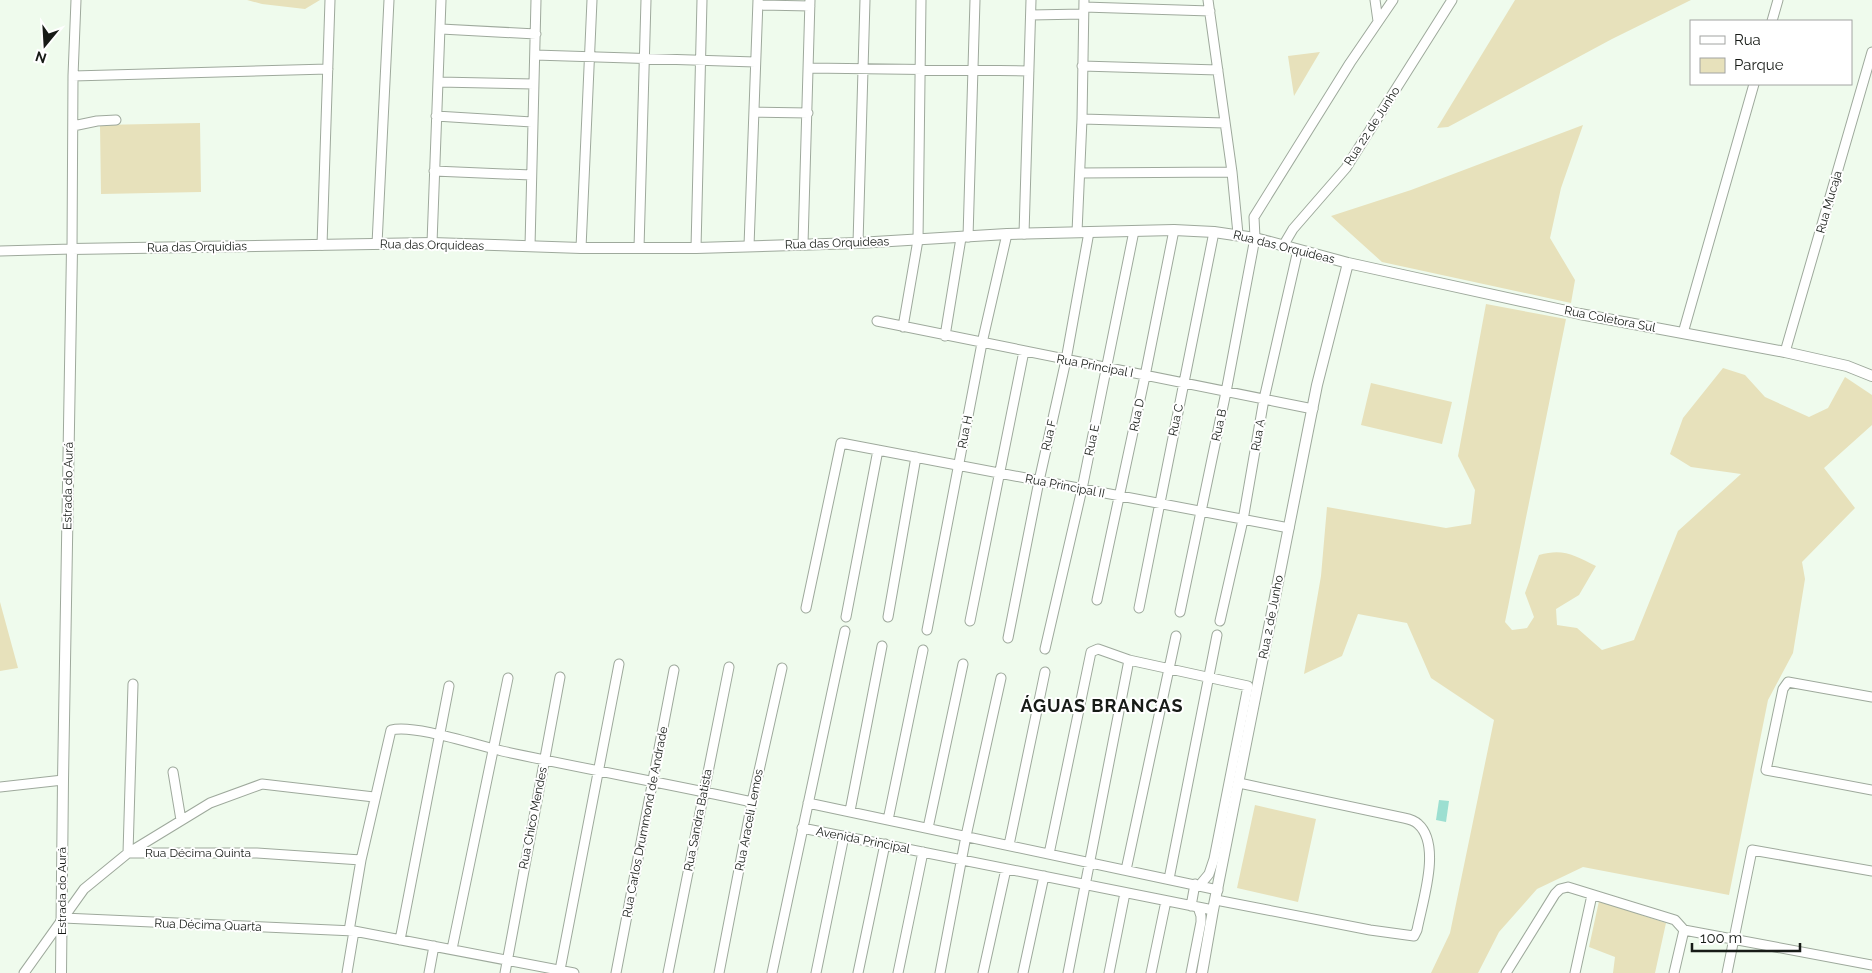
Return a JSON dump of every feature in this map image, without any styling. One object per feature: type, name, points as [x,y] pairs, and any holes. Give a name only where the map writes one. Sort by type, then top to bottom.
[{"type":"street","name":"Estrada do Aurá","points":[[61,973],[73,76],[76,0]]},
{"type":"street","points":[[322,245],[330,0]]},
{"type":"street","points":[[377,244],[389,0]]},
{"type":"street","points":[[432,243],[441,0]]},
{"type":"street","points":[[530,246],[536,0]]},
{"type":"street","points":[[581,248],[592,0]]},
{"type":"street","points":[[639,248],[646,0]]},
{"type":"street","points":[[696,248],[702,0]]},
{"type":"street","points":[[858,243],[866,0]]},
{"type":"street","points":[[903,326],[918,240],[921,0]]},
{"type":"street","points":[[945,336],[965,237],[975,0]]},
{"type":"street","points":[[1024,234],[1031,0]]},
{"type":"street","points":[[1208,0],[1232,172],[1238,234]]},
{"type":"street","points":[[1375,0],[1378,21]]},
{"type":"street","points":[[1385,0],[1387,10]]},
{"type":"street","name":"Rua B","points":[[1180,612],[1226,392],[1255,238],[1254,217],[1393,0]]},
{"type":"street","name":"Rua 22 de Junho","points":[[1283,246],[1293,229],[1346,168],[1452,0]]},
{"type":"street","points":[[1772,20],[1778,0]]},
{"type":"street","points":[[749,246],[758,2],[810,3],[803,244]]},
{"type":"street","points":[[1031,15],[1084,7],[1210,11]]},
{"type":"street","points":[[1077,232],[1084,7]]},
{"type":"street","points":[[441,30],[536,34]]},
{"type":"street","name":"Rua Mucaja","points":[[1785,352],[1872,52]]},
{"type":"street","points":[[535,55],[755,62]]},
{"type":"street","points":[[1082,66],[1218,70]]},
{"type":"street","points":[[809,68],[1029,71]]},
{"type":"street","points":[[73,76],[328,69]]},
{"type":"street","points":[[439,82],[534,84]]},
{"type":"street","points":[[1683,333],[1754,85]]},
{"type":"street","points":[[754,112],[808,113]]},
{"type":"street","points":[[436,116],[532,122]]},
{"type":"street","points":[[1082,119],[1225,123]]},
{"type":"street","points":[[73,126],[97,121],[116,120]]},
{"type":"street","points":[[434,170],[532,175]]},
{"type":"street","points":[[1080,173],[1232,172]]},
{"type":"street","name":"Rua das Orquideas","points":[[322,245],[432,243],[581,248],[696,248],[858,243],[1007,234],[1174,230],[1238,234],[1348,262]]},
{"type":"street","name":"Rua D","points":[[1097,600],[1146,376],[1174,230]]},
{"type":"street","name":"Rua E","points":[[1046,649],[1082,489],[1134,231]]},
{"type":"street","name":"Rua F","points":[[1008,638],[1039,481],[1066,360],[1089,232]]},
{"type":"street","name":"Rua C","points":[[1139,608],[1214,232]]},
{"type":"street","name":"Rua H","points":[[927,630],[982,343],[1007,234]]},
{"type":"street","name":"Rua das Orquidias","points":[[72,250],[322,245]]},
{"type":"street","points":[[0,251],[72,250]]},
{"type":"street","name":"Rua A","points":[[1220,621],[1243,520],[1264,399],[1298,250]]},
{"type":"street","name":"Rua Coletora Sul","points":[[1348,262],[1580,314],[1785,352],[1847,366],[1872,376]]},
{"type":"street","name":"Rua 2 de Junho","points":[[1202,973],[1317,385],[1348,262]]},
{"type":"street","name":"Rua Principal I","points":[[877,321],[1313,409]]},
{"type":"street","points":[[970,621],[1024,351]]},
{"type":"street","name":"Rua Principal II","points":[[806,608],[841,443],[1289,528]]},
{"type":"street","points":[[846,618],[878,450]]},
{"type":"street","points":[[888,618],[916,457]]},
{"type":"street","points":[[808,803],[845,632]]},
{"type":"street","points":[[1168,879],[1217,635]]},
{"type":"street","points":[[1126,870],[1176,636]]},
{"type":"street","points":[[850,812],[882,646]]},
{"type":"street","points":[[1049,854],[1091,652],[1098,649],[1129,660],[1248,686],[1214,859],[1209,874],[1197,885],[1194,907],[1202,916],[1191,973]]},
{"type":"street","points":[[888,820],[923,650]]},
{"type":"street","points":[[1068,973],[1129,660]]},
{"type":"street","points":[[560,970],[619,664]]},
{"type":"street","points":[[928,828],[963,664]]},
{"type":"street","name":"Rua Sandra Batista","points":[[668,973],[729,667]]},
{"type":"street","name":"Rua Araceli Lemos","points":[[719,973],[752,802],[782,668]]},
{"type":"street","name":"Rua Carlos Drummond de Andrade","points":[[616,973],[674,670]]},
{"type":"street","points":[[1010,846],[1045,672]]},
{"type":"street","name":"Rua Chico Mendes","points":[[505,973],[560,677]]},
{"type":"street","points":[[452,949],[508,678]]},
{"type":"street","points":[[940,973],[966,836],[1001,678]]},
{"type":"street","points":[[1872,698],[1788,682],[1783,689],[1766,770],[1872,790]]},
{"type":"street","points":[[128,852],[133,684]]},
{"type":"street","points":[[400,940],[449,686]]},
{"type":"street","points":[[346,973],[361,860],[391,730],[399,728],[440,735],[544,760],[752,802]]},
{"type":"street","points":[[173,772],[180,820]]},
{"type":"street","points":[[0,787],[63,780]]},
{"type":"street","points":[[1216,900],[1370,930],[1414,936],[1416,934],[1430,862],[1428,844],[1419,825],[1404,818],[1239,783]]},
{"type":"street","points":[[128,852],[210,803],[262,784],[374,797]]},
{"type":"street","name":"Avenida Principal","points":[[808,803],[1197,885],[1216,900],[1194,907],[802,828],[808,803]]},
{"type":"street","points":[[772,973],[802,828]]},
{"type":"street","points":[[816,973],[844,836]]},
{"type":"street","points":[[858,973],[885,844]]},
{"type":"street","points":[[1727,973],[1752,850],[1872,871]]},
{"type":"street","name":"Rua Décima Quinta","points":[[24,973],[84,889],[128,852],[257,853],[361,860]]},
{"type":"street","points":[[898,973],[923,852]]},
{"type":"street","points":[[983,973],[1006,868]]},
{"type":"street","points":[[1023,973],[1044,876]]},
{"type":"street","points":[[1506,973],[1555,894],[1560,889],[1568,887],[1674,920],[1684,930],[1872,965]]},
{"type":"street","points":[[1109,973],[1125,893]]},
{"type":"street","points":[[1575,973],[1592,895]]},
{"type":"street","points":[[1151,973],[1166,901]]},
{"type":"street","name":"Rua Décima Quarta","points":[[63,918],[351,931],[574,973]]},
{"type":"street","points":[[1674,973],[1684,930]]},
{"type":"street","points":[[429,973],[434,946]]},
{"type":"green space","points":[[247,0],[320,0],[305,9],[262,4]]},
{"type":"green space","points":[[1515,0],[1691,0],[1612,39],[1448,127],[1437,128]]},
{"type":"green space","points":[[1320,52],[1294,96],[1288,56]]},
{"type":"green space","points":[[200,123],[201,192],[101,194],[100,125]]},
{"type":"green space","points":[[1583,125],[1561,188],[1550,238],[1575,280],[1571,303],[1382,262],[1331,216],[1411,190]]},
{"type":"green space","points":[[1486,304],[1566,319],[1505,622],[1512,630],[1527,628],[1534,617],[1525,593],[1539,555],[1555,552],[1575,556],[1596,566],[1579,595],[1556,609],[1557,625],[1577,628],[1602,650],[1634,640],[1678,531],[1741,474],[1691,467],[1670,454],[1683,418],[1723,368],[1745,375],[1765,397],[1809,417],[1828,408],[1845,377],[1872,395],[1872,425],[1824,468],[1855,508],[1802,562],[1805,579],[1793,653],[1768,700],[1729,895],[1583,867],[1537,889],[1499,932],[1478,973],[1431,973],[1450,933],[1494,720],[1431,678],[1407,623],[1358,614],[1342,656],[1304,674],[1321,576],[1327,507],[1446,528],[1471,524],[1475,490],[1458,456]]},
{"type":"green space","points":[[1371,383],[1452,402],[1442,444],[1361,425]]},
{"type":"green space","points":[[0,602],[18,668],[0,671]]},
{"type":"green space","points":[[1255,805],[1316,819],[1298,902],[1237,888]]},
{"type":"green space","points":[[1599,901],[1666,923],[1655,973],[1613,973],[1615,957],[1589,947]]},
{"type":"water","points":[[1439,800],[1449,801],[1446,822],[1436,820]]},
{"type":"district","name":"ÁGUAS BRANCAS","points":[[1102,706]]}]
